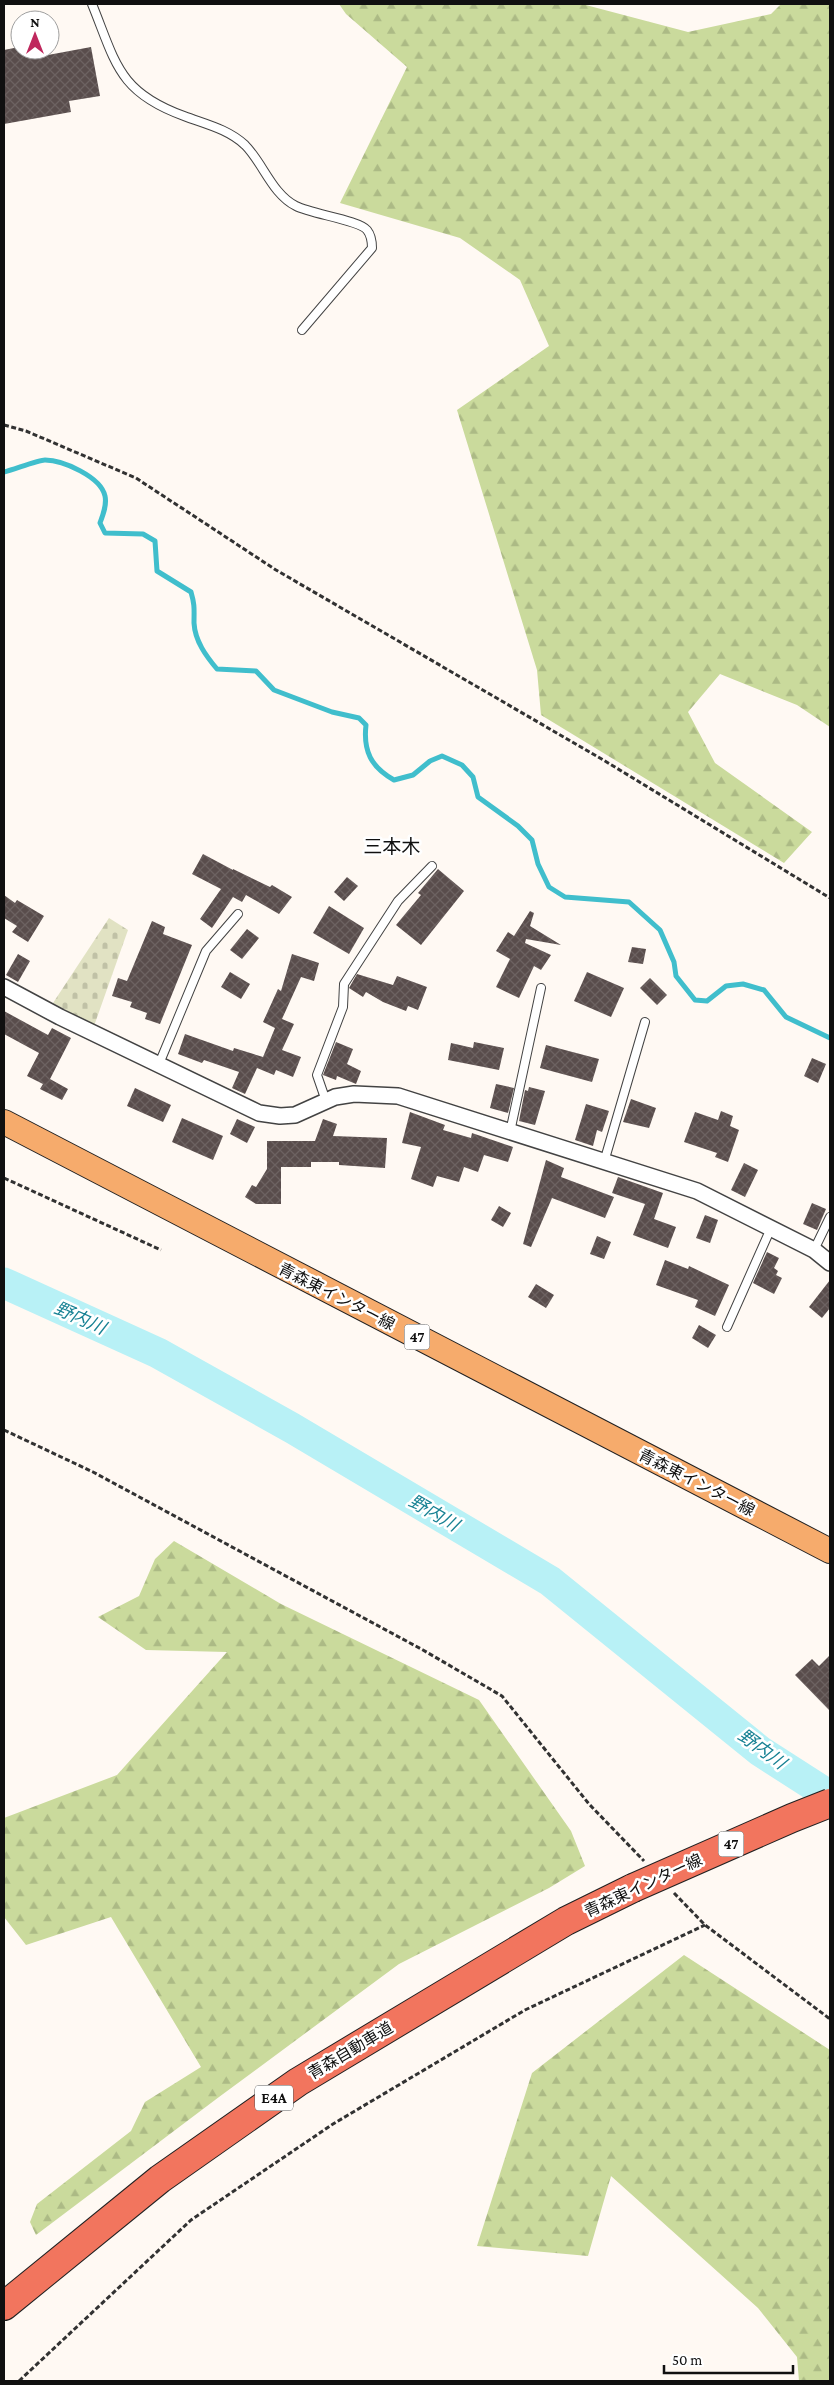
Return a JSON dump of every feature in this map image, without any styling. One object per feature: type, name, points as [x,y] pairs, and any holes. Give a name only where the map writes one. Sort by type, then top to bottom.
[{"type":"highway","name":"青森東インター線","points":[[566,1921],[642,1878],[830,1803]]},
{"type":"highway","name":"青森自動車道","points":[[4,2306],[160,2179],[298,2082],[566,1921]]},
{"type":"main road","name":"青森東インター線","points":[[4,1122],[830,1551]]},
{"type":"street","points":[[4,987],[60,1017],[259,1113],[280,1116],[295,1115],[335,1097],[354,1094],[398,1096],[697,1192],[814,1250],[830,1263]]},
{"type":"lane","points":[[92,4],[115,62],[127,82],[140,95],[159,106],[232,135],[245,146],[282,197],[296,206],[357,224],[367,230],[372,240],[372,248],[302,330]]},
{"type":"lane","points":[[326,1101],[317,1075],[343,1007],[344,984],[398,901],[432,866]]},
{"type":"lane","points":[[159,1064],[206,951],[238,914]]},
{"type":"lane","points":[[510,1132],[542,988]]},
{"type":"lane","points":[[604,1162],[644,1022]]},
{"type":"lane","points":[[814,1250],[830,1217]]},
{"type":"lane","points":[[727,1328],[771,1228]]},
{"type":"path","points":[[4,425],[26,431],[136,478],[276,570],[605,761],[830,898]]},
{"type":"path","points":[[4,1178],[161,1250]]},
{"type":"path","points":[[4,1430],[93,1472],[423,1650],[502,1696],[589,1804],[642,1878]]},
{"type":"path","points":[[671,1889],[705,1925],[830,2019]]},
{"type":"path","points":[[19,2381],[191,2220],[333,2124],[418,2076],[525,2010],[705,1925]]},
{"type":"green space","points":[[339,4],[582,4],[688,32],[771,14],[781,4],[830,4],[830,727],[797,705],[720,674],[688,712],[715,763],[812,832],[784,863],[541,715],[537,670],[457,410],[549,346],[520,280],[460,238],[340,203],[407,67],[346,14]]},
{"type":"green space","points":[[109,918],[128,930],[94,1026],[53,1003]]},
{"type":"green space","points":[[174,1541],[281,1604],[479,1700],[571,1831],[585,1866],[549,1888],[399,1964],[36,2235],[30,2222],[37,2204],[131,2131],[145,2102],[201,2067],[111,1917],[26,1945],[4,1917],[4,1818],[117,1775],[227,1652],[146,1650],[98,1617],[139,1596],[155,1559]]},
{"type":"green space","points":[[684,1955],[830,2050],[830,2381],[799,2381],[797,2357],[758,2308],[611,2176],[588,2256],[477,2246],[532,2073]]},
{"type":"building","points":[[91,47],[100,96],[69,101],[71,112],[4,124],[4,50],[10,49],[10,60],[60,60],[60,53]]},
{"type":"building","points":[[203,854],[270,887],[272,885],[292,897],[279,914],[246,895],[242,902],[233,897],[212,928],[200,919],[221,889],[192,874]]},
{"type":"building","points":[[438,869],[464,891],[421,945],[396,925],[421,895],[418,893]]},
{"type":"building","points":[[347,877],[358,886],[344,901],[334,892]]},
{"type":"building","points":[[4,895],[15,903],[17,900],[44,916],[28,942],[12,932],[17,926],[4,918]]},
{"type":"building","points":[[329,906],[364,928],[349,954],[313,933]]},
{"type":"building","points":[[530,911],[534,913],[530,926],[561,945],[526,939],[525,943],[551,955],[541,970],[534,966],[519,998],[496,987],[510,959],[496,951],[508,932],[514,936]]},
{"type":"building","points":[[152,921],[165,927],[163,934],[192,945],[160,1024],[145,1019],[147,1013],[130,1007],[132,1002],[112,996],[118,978],[127,981]]},
{"type":"building","points":[[247,929],[259,938],[242,959],[230,950]]},
{"type":"building","points":[[632,947],[646,949],[643,964],[628,962]]},
{"type":"building","points":[[18,954],[30,961],[18,982],[6,975]]},
{"type":"building","points":[[292,954],[319,963],[314,981],[301,977],[282,1019],[294,1024],[282,1050],[301,1057],[293,1077],[276,1070],[274,1075],[257,1068],[245,1094],[232,1088],[239,1072],[204,1060],[202,1063],[178,1054],[185,1034],[233,1051],[234,1048],[263,1057],[275,1028],[263,1022],[278,989],[281,991]]},
{"type":"building","points":[[230,972],[250,984],[241,999],[221,987]]},
{"type":"building","points":[[587,972],[624,988],[611,1017],[574,1001]]},
{"type":"building","points":[[357,974],[393,985],[397,976],[427,987],[418,1010],[408,1006],[406,1011],[383,1002],[366,992],[363,997],[349,988]]},
{"type":"building","points":[[650,978],[667,995],[657,1005],[640,988]]},
{"type":"building","points":[[4,1011],[48,1035],[52,1028],[71,1038],[50,1079],[68,1089],[62,1100],[40,1089],[43,1084],[27,1076],[39,1053],[4,1034]]},
{"type":"building","points":[[336,1042],[353,1049],[347,1064],[361,1071],[356,1084],[337,1076],[336,1080],[323,1075]]},
{"type":"building","points":[[474,1042],[504,1048],[499,1070],[448,1060],[451,1043],[473,1048]]},
{"type":"building","points":[[546,1045],[599,1059],[592,1082],[540,1068]]},
{"type":"building","points":[[812,1058],[826,1064],[818,1083],[804,1076]]},
{"type":"building","points":[[496,1084],[514,1088],[508,1113],[490,1108]]},
{"type":"building","points":[[529,1087],[545,1091],[535,1125],[519,1121],[525,1090],[528,1091]]},
{"type":"building","points":[[135,1088],[171,1105],[163,1122],[127,1106]]},
{"type":"building","points":[[631,1099],[656,1108],[649,1128],[623,1122]]},
{"type":"building","points":[[586,1104],[609,1111],[602,1132],[597,1130],[593,1146],[575,1140]]},
{"type":"building","points":[[721,1111],[733,1116],[730,1126],[739,1130],[728,1162],[715,1157],[717,1153],[684,1142],[695,1112],[718,1120]]},
{"type":"building","points":[[410,1112],[445,1125],[443,1130],[471,1138],[472,1133],[513,1147],[508,1162],[484,1155],[478,1172],[464,1167],[459,1182],[437,1176],[433,1187],[411,1179],[421,1147],[402,1143]]},
{"type":"building","points":[[182,1118],[223,1136],[213,1160],[172,1142]]},
{"type":"building","points":[[237,1119],[255,1127],[247,1143],[230,1134]]},
{"type":"building","points":[[323,1119],[337,1124],[333,1136],[387,1138],[385,1168],[339,1165],[339,1162],[311,1162],[311,1167],[281,1167],[281,1204],[256,1204],[245,1197],[252,1185],[256,1187],[267,1169],[267,1141],[315,1141]]},
{"type":"building","points":[[546,1160],[564,1168],[561,1177],[614,1197],[605,1218],[552,1198],[531,1247],[523,1244]]},
{"type":"building","points":[[744,1163],[758,1170],[745,1197],[731,1190]]},
{"type":"building","points":[[618,1177],[663,1193],[654,1219],[676,1227],[668,1248],[633,1235],[645,1204],[612,1193]]},
{"type":"building","points":[[812,1203],[826,1209],[817,1230],[803,1224]]},
{"type":"building","points":[[499,1206],[511,1213],[503,1227],[491,1220]]},
{"type":"building","points":[[705,1215],[718,1220],[710,1243],[696,1238]]},
{"type":"building","points":[[597,1236],[611,1242],[604,1259],[590,1254]]},
{"type":"building","points":[[767,1252],[779,1258],[774,1268],[778,1271],[776,1275],[782,1278],[774,1294],[753,1283]]},
{"type":"building","points":[[665,1260],[688,1269],[689,1266],[729,1285],[715,1316],[695,1307],[698,1300],[656,1285]]},
{"type":"building","points":[[830,1280],[830,1308],[822,1318],[809,1307]]},
{"type":"building","points":[[536,1284],[554,1295],[546,1308],[528,1297]]},
{"type":"building","points":[[699,1325],[716,1335],[708,1348],[692,1338]]},
{"type":"building","points":[[830,1655],[830,1711],[795,1675],[812,1659],[819,1666]]},
{"type":"waterway","points":[[4,472],[45,460],[71,466],[89,476],[102,489],[105,496],[105,506],[100,523],[105,533],[143,534],[155,541],[157,571],[191,592],[194,604],[196,636],[205,653],[217,669],[256,671],[274,690],[332,712],[359,718],[366,725],[366,743],[370,757],[380,770],[394,780],[413,775],[430,761],[442,756],[462,765],[473,777],[478,797],[518,826],[532,840],[538,864],[549,887],[565,897],[629,902],[660,930],[674,962],[676,976],[695,1000],[707,1001],[726,986],[743,984],[764,990],[786,1017],[830,1038]]},
{"type":"waterway","name":"野内川","points":[[4,1283],[158,1353],[292,1428],[550,1581],[760,1751],[830,1796]]},
{"type":"district","name":"三本木","points":[[392,846]]}]
